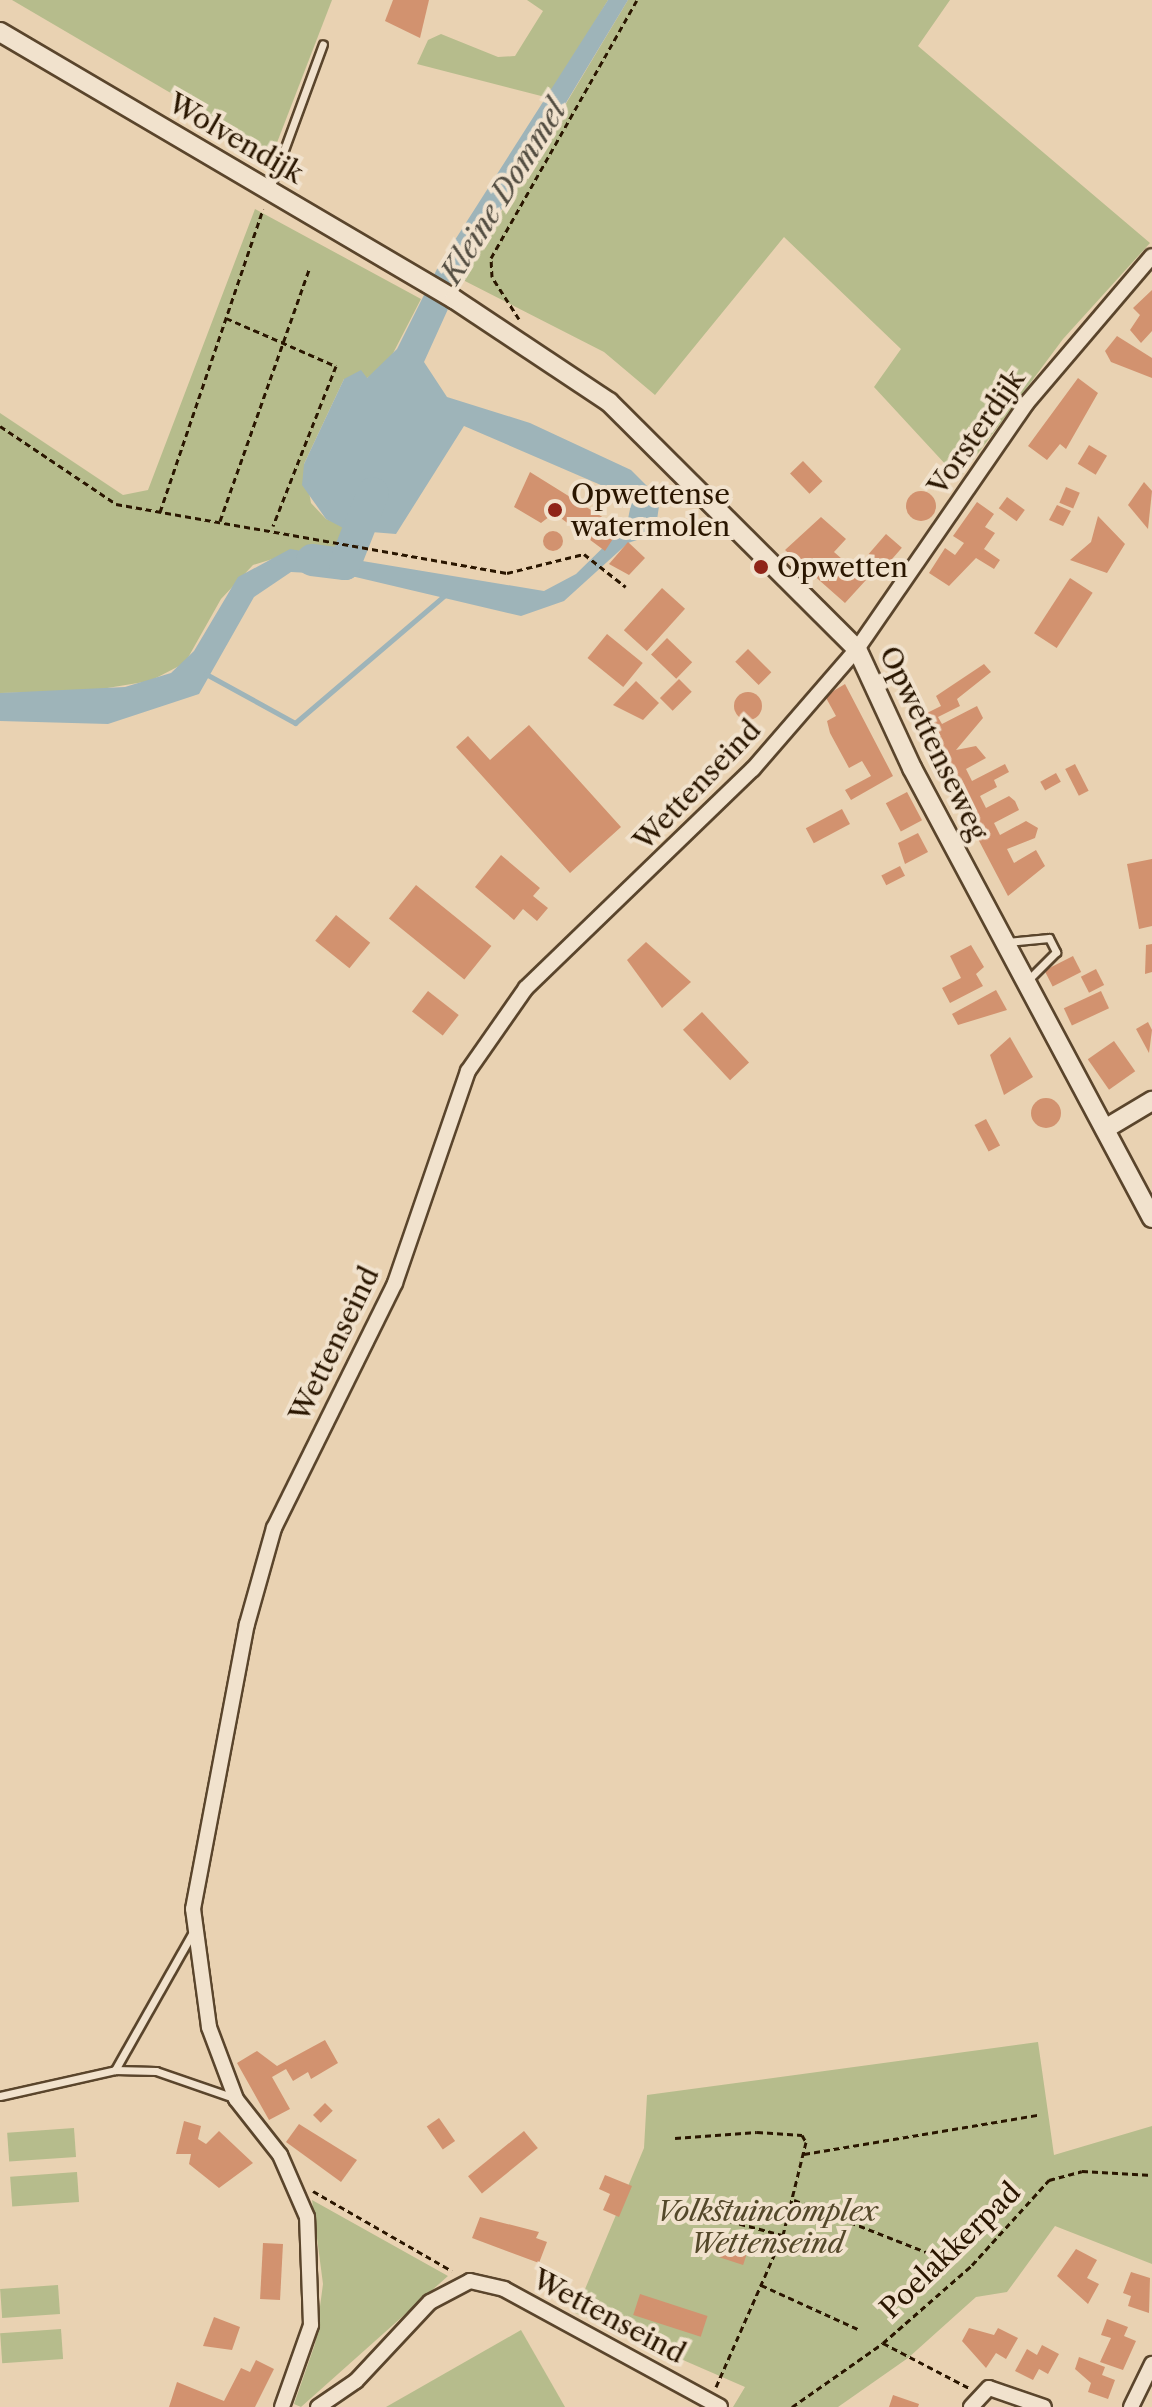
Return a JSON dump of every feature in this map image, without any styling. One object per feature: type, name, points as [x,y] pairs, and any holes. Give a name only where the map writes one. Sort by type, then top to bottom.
[{"type":"street","name":"Wolvendijk","points":[[0,32],[442,292]]},
{"type":"street","name":"Vorsterdijk","points":[[857,649],[1026,404],[1152,256]]},
{"type":"street","name":"Opwettenseweg","points":[[442,292],[609,402],[857,649],[1004,942],[1152,1218]]},
{"type":"street","name":"Wettenseind","points":[[282,2407],[311,2325],[315,2287],[296,2181],[236,2099],[197,1979],[194,1930],[196,1884],[258,1572],[295,1480],[395,1283],[468,1071],[526,988],[753,769],[857,649]]},
{"type":"street","points":[[1105,1129],[1152,1101]]},
{"type":"street","name":"Wettenseind","points":[[470,2281],[504,2289],[715,2403]]},
{"type":"street","points":[[318,2407],[356,2381],[430,2302],[470,2281]]},
{"type":"street","points":[[1131,2407],[1146,2390],[1152,2364]]},
{"type":"street","points":[[975,2400],[989,2388],[1044,2407]]},
{"type":"lane","points":[[269,190],[323,44]]},
{"type":"lane","points":[[1004,942],[1049,938],[1056,952],[1026,982]]},
{"type":"lane","points":[[115,2070],[194,1930]]},
{"type":"lane","points":[[0,2096],[115,2070],[156,2071],[236,2099]]},
{"type":"path","points":[[526,329],[492,277],[491,258],[637,0]]},
{"type":"path","points":[[160,514],[269,190]]},
{"type":"path","points":[[220,521],[309,269]]},
{"type":"path","points":[[226,318],[336,366],[273,526]]},
{"type":"path","points":[[0,426],[116,504],[160,514],[273,526],[507,573],[558,557],[588,558],[626,587]]},
{"type":"path","points":[[804,2154],[1038,2115]]},
{"type":"path","points":[[675,2138],[802,2135],[804,2154],[783,2235],[715,2403]]},
{"type":"path","name":"Poelakkerpad","points":[[792,2407],[883,2343],[972,2265],[1049,2180],[1082,2171],[1152,2175]]},
{"type":"path","points":[[296,2181],[470,2281]]},
{"type":"path","points":[[794,2200],[939,2257]]},
{"type":"path","points":[[662,2203],[783,2235]]},
{"type":"path","points":[[761,2285],[860,2330]]},
{"type":"path","points":[[883,2343],[975,2400]]},
{"type":"green space","points":[[12,0],[332,0],[273,153]]},
{"type":"green space","points":[[527,0],[608,0],[549,98],[417,64],[428,40],[441,34],[498,57],[515,56],[543,11]]},
{"type":"green space","points":[[628,0],[950,0],[918,46],[1150,243],[1063,339],[959,479],[874,387],[901,349],[784,237],[655,395],[604,352],[461,279]]},
{"type":"green space","points":[[255,209],[421,299],[388,363],[367,378],[344,379],[304,464],[311,503],[326,519],[371,536],[362,558],[308,548],[253,565],[221,599],[185,663],[150,681],[89,691],[0,693],[0,413],[123,495],[148,490]]},
{"type":"green space","name":"Volkstuincomplex Wettenseind","points":[[1038,2042],[1054,2155],[1152,2126],[1152,2264],[1055,2226],[1007,2292],[976,2297],[908,2358],[838,2407],[733,2407],[745,2387],[575,2313],[644,2148],[647,2095]]},
{"type":"green space","points":[[74,2128],[76,2157],[9,2162],[7,2133]]},
{"type":"green space","points":[[77,2172],[79,2202],[12,2207],[10,2177]]},
{"type":"green space","points":[[312,2200],[448,2276],[301,2407],[294,2404],[315,2344],[323,2284]]},
{"type":"green space","points":[[58,2285],[60,2314],[2,2318],[0,2289]]},
{"type":"green space","points":[[61,2329],[63,2359],[2,2363],[0,2333]]},
{"type":"green space","points":[[521,2330],[565,2407],[386,2407]]},
{"type":"water","points":[[608,0],[628,0],[468,265],[424,362],[447,397],[530,423],[631,470],[660,499],[655,534],[628,543],[564,601],[521,616],[347,575],[291,572],[254,597],[199,694],[108,724],[0,721],[0,693],[125,687],[171,673],[194,651],[238,577],[290,549],[544,591],[576,574],[627,524],[631,504],[624,495],[464,426],[396,534],[347,530],[326,519],[302,485],[304,464],[344,379],[361,370],[367,378],[397,349],[439,265]]},
{"type":"building","points":[[393,0],[429,0],[420,38],[385,21]]},
{"type":"building","points":[[1152,290],[1152,331],[1141,343],[1130,330],[1140,315],[1133,308]]},
{"type":"building","points":[[1117,336],[1152,358],[1152,378],[1111,362],[1105,351]]},
{"type":"building","points":[[1078,378],[1098,393],[1066,449],[1060,444],[1047,460],[1028,446]]},
{"type":"building","points":[[1089,445],[1107,456],[1096,475],[1078,464]]},
{"type":"building","points":[[803,461],[822,481],[810,494],[790,474]]},
{"type":"building","name":"Opwettense watermolen","points":[[530,472],[620,528],[605,551],[554,513],[541,523],[514,507]]},
{"type":"building","points":[[1144,482],[1152,491],[1148,529],[1128,505]]},
{"type":"building","points":[[1066,487],[1080,493],[1073,509],[1059,503]]},
{"type":"building","points":[[921,491],[932,495],[936,506],[932,517],[921,521],[910,517],[906,506],[910,495]]},
{"type":"building","points":[[1007,497],[1025,510],[1017,521],[999,508]]},
{"type":"building","points":[[977,502],[994,514],[985,527],[995,533],[984,549],[1000,560],[994,569],[976,558],[949,586],[929,573],[945,548],[955,555],[964,543],[953,536]]},
{"type":"building","points":[[1057,505],[1071,511],[1063,526],[1049,520]]},
{"type":"building","points":[[1098,516],[1125,544],[1107,573],[1070,560],[1091,542]]},
{"type":"building","points":[[821,517],[846,539],[834,552],[866,580],[845,603],[785,550]]},
{"type":"building","points":[[549,531],[557,531],[563,541],[557,551],[549,551],[543,545],[543,537]]},
{"type":"building","points":[[886,534],[902,548],[880,573],[864,559]]},
{"type":"building","name":"Opwettense watermolen","points":[[628,542],[645,558],[629,575],[609,564]]},
{"type":"building","points":[[1070,578],[1093,593],[1057,648],[1034,633]]},
{"type":"building","points":[[662,588],[685,609],[647,651],[624,630]]},
{"type":"building","points":[[607,634],[643,663],[623,687],[587,658]]},
{"type":"building","points":[[667,638],[692,662],[676,679],[651,655]]},
{"type":"building","points":[[748,649],[771,672],[759,685],[735,662]]},
{"type":"building","points":[[984,664],[991,672],[957,699],[960,706],[938,717],[942,724],[977,706],[983,718],[956,750],[976,746],[986,758],[966,769],[972,781],[1005,764],[1009,772],[994,780],[997,787],[980,796],[986,808],[1009,796],[1015,801],[1019,810],[994,823],[1000,835],[1026,821],[1038,828],[1035,838],[1007,849],[1014,863],[1036,850],[1045,866],[1008,896],[915,719],[941,706],[936,696]]},
{"type":"building","points":[[679,679],[692,692],[673,711],[660,698]]},
{"type":"building","points":[[636,681],[659,703],[643,720],[613,705]]},
{"type":"building","points":[[845,684],[893,776],[851,800],[845,790],[871,776],[862,761],[849,768],[830,733],[827,721],[836,716],[825,696]]},
{"type":"building","points":[[748,692],[758,696],[762,706],[758,716],[748,720],[738,716],[734,706],[738,696]]},
{"type":"building","points":[[529,725],[621,827],[570,873],[456,747],[468,736],[490,760]]},
{"type":"building","points":[[1075,764],[1089,791],[1079,796],[1065,769]]},
{"type":"building","points":[[1056,773],[1061,782],[1045,790],[1040,782]]},
{"type":"building","points":[[907,792],[922,820],[901,832],[886,803]]},
{"type":"building","points":[[842,809],[850,824],[814,843],[806,828]]},
{"type":"building","points":[[918,833],[928,852],[905,864],[898,843]]},
{"type":"building","points":[[501,855],[540,888],[533,896],[548,908],[537,921],[523,909],[514,920],[475,887]]},
{"type":"building","points":[[1152,859],[1152,926],[1139,929],[1127,864]]},
{"type":"building","points":[[900,866],[905,876],[886,885],[881,876]]},
{"type":"building","points":[[416,885],[491,946],[464,979],[389,918]]},
{"type":"building","points":[[336,915],[370,943],[349,968],[315,941]]},
{"type":"building","points":[[646,942],[691,982],[662,1008],[627,960]]},
{"type":"building","points":[[1152,944],[1152,972],[1145,974],[1146,945]]},
{"type":"building","points":[[971,945],[984,967],[976,974],[983,986],[950,1003],[942,988],[961,978],[950,956]]},
{"type":"building","points":[[1073,956],[1081,972],[1053,987],[1044,971]]},
{"type":"building","points":[[1096,969],[1104,985],[1089,993],[1081,977]]},
{"type":"building","points":[[996,990],[1007,1010],[958,1025],[952,1014]]},
{"type":"building","points":[[428,991],[459,1015],[443,1035],[412,1011]]},
{"type":"building","points":[[1101,991],[1109,1008],[1072,1026],[1064,1008]]},
{"type":"building","points":[[702,1012],[749,1062],[730,1080],[683,1030]]},
{"type":"building","points":[[1148,1022],[1152,1030],[1149,1053],[1136,1029]]},
{"type":"building","points":[[1010,1037],[1033,1077],[1004,1095],[990,1055]]},
{"type":"building","points":[[1114,1041],[1135,1071],[1109,1090],[1088,1059]]},
{"type":"building","points":[[1046,1098],[1057,1102],[1061,1113],[1057,1124],[1046,1128],[1035,1124],[1031,1113],[1035,1102]]},
{"type":"building","points":[[986,1119],[1000,1145],[989,1152],[975,1125]]},
{"type":"building","points":[[325,2040],[338,2063],[311,2079],[308,2072],[293,2081],[286,2069],[272,2077],[290,2109],[269,2120],[237,2063],[257,2051],[277,2066]]},
{"type":"building","points":[[325,2103],[333,2111],[321,2123],[313,2115]]},
{"type":"building","points":[[439,2118],[455,2141],[443,2150],[427,2127]]},
{"type":"building","points":[[184,2121],[201,2126],[198,2139],[206,2144],[219,2131],[253,2163],[219,2188],[189,2164],[191,2154],[176,2154]]},
{"type":"building","points":[[299,2124],[357,2160],[341,2182],[286,2142]]},
{"type":"building","points":[[524,2131],[538,2148],[482,2193],[468,2176]]},
{"type":"building","points":[[605,2175],[632,2186],[619,2217],[603,2210],[610,2194],[599,2189]]},
{"type":"building","points":[[480,2217],[539,2232],[536,2238],[547,2242],[539,2263],[472,2238]]},
{"type":"building","points":[[263,2243],[283,2244],[280,2300],[260,2299]]},
{"type":"building","points":[[724,2243],[748,2251],[743,2265],[719,2257]]},
{"type":"building","points":[[1076,2249],[1097,2260],[1087,2278],[1099,2284],[1088,2304],[1057,2276]]},
{"type":"building","points":[[1131,2272],[1150,2278],[1149,2313],[1128,2306],[1131,2296],[1123,2293]]},
{"type":"building","points":[[640,2294],[708,2316],[701,2337],[633,2315]]},
{"type":"building","points":[[214,2317],[240,2327],[232,2350],[203,2346]]},
{"type":"building","points":[[1107,2319],[1128,2327],[1124,2336],[1136,2341],[1123,2370],[1100,2362],[1111,2338],[1101,2335]]},
{"type":"building","points":[[969,2328],[994,2335],[998,2328],[1018,2338],[1006,2359],[996,2353],[986,2368],[962,2341]]},
{"type":"building","points":[[1042,2345],[1059,2354],[1048,2374],[1039,2369],[1033,2380],[1015,2371],[1027,2349],[1037,2355]]},
{"type":"building","points":[[1079,2357],[1105,2367],[1102,2375],[1115,2380],[1108,2399],[1088,2392],[1091,2383],[1075,2369]]},
{"type":"building","points":[[256,2360],[274,2369],[255,2407],[169,2407],[177,2382],[224,2401],[241,2368],[250,2372]]},
{"type":"building","points":[[893,2395],[919,2404],[918,2407],[889,2407]]},
{"type":"waterway","name":"Kleine Dommel","points":[[312,560],[345,564],[373,493]]},
{"type":"waterway","points":[[206,674],[295,723],[445,595]]},
{"type":"place","name":"Opwettense watermolen","points":[[555,510]]},
{"type":"place","name":"Opwetten","points":[[761,567]]}]
